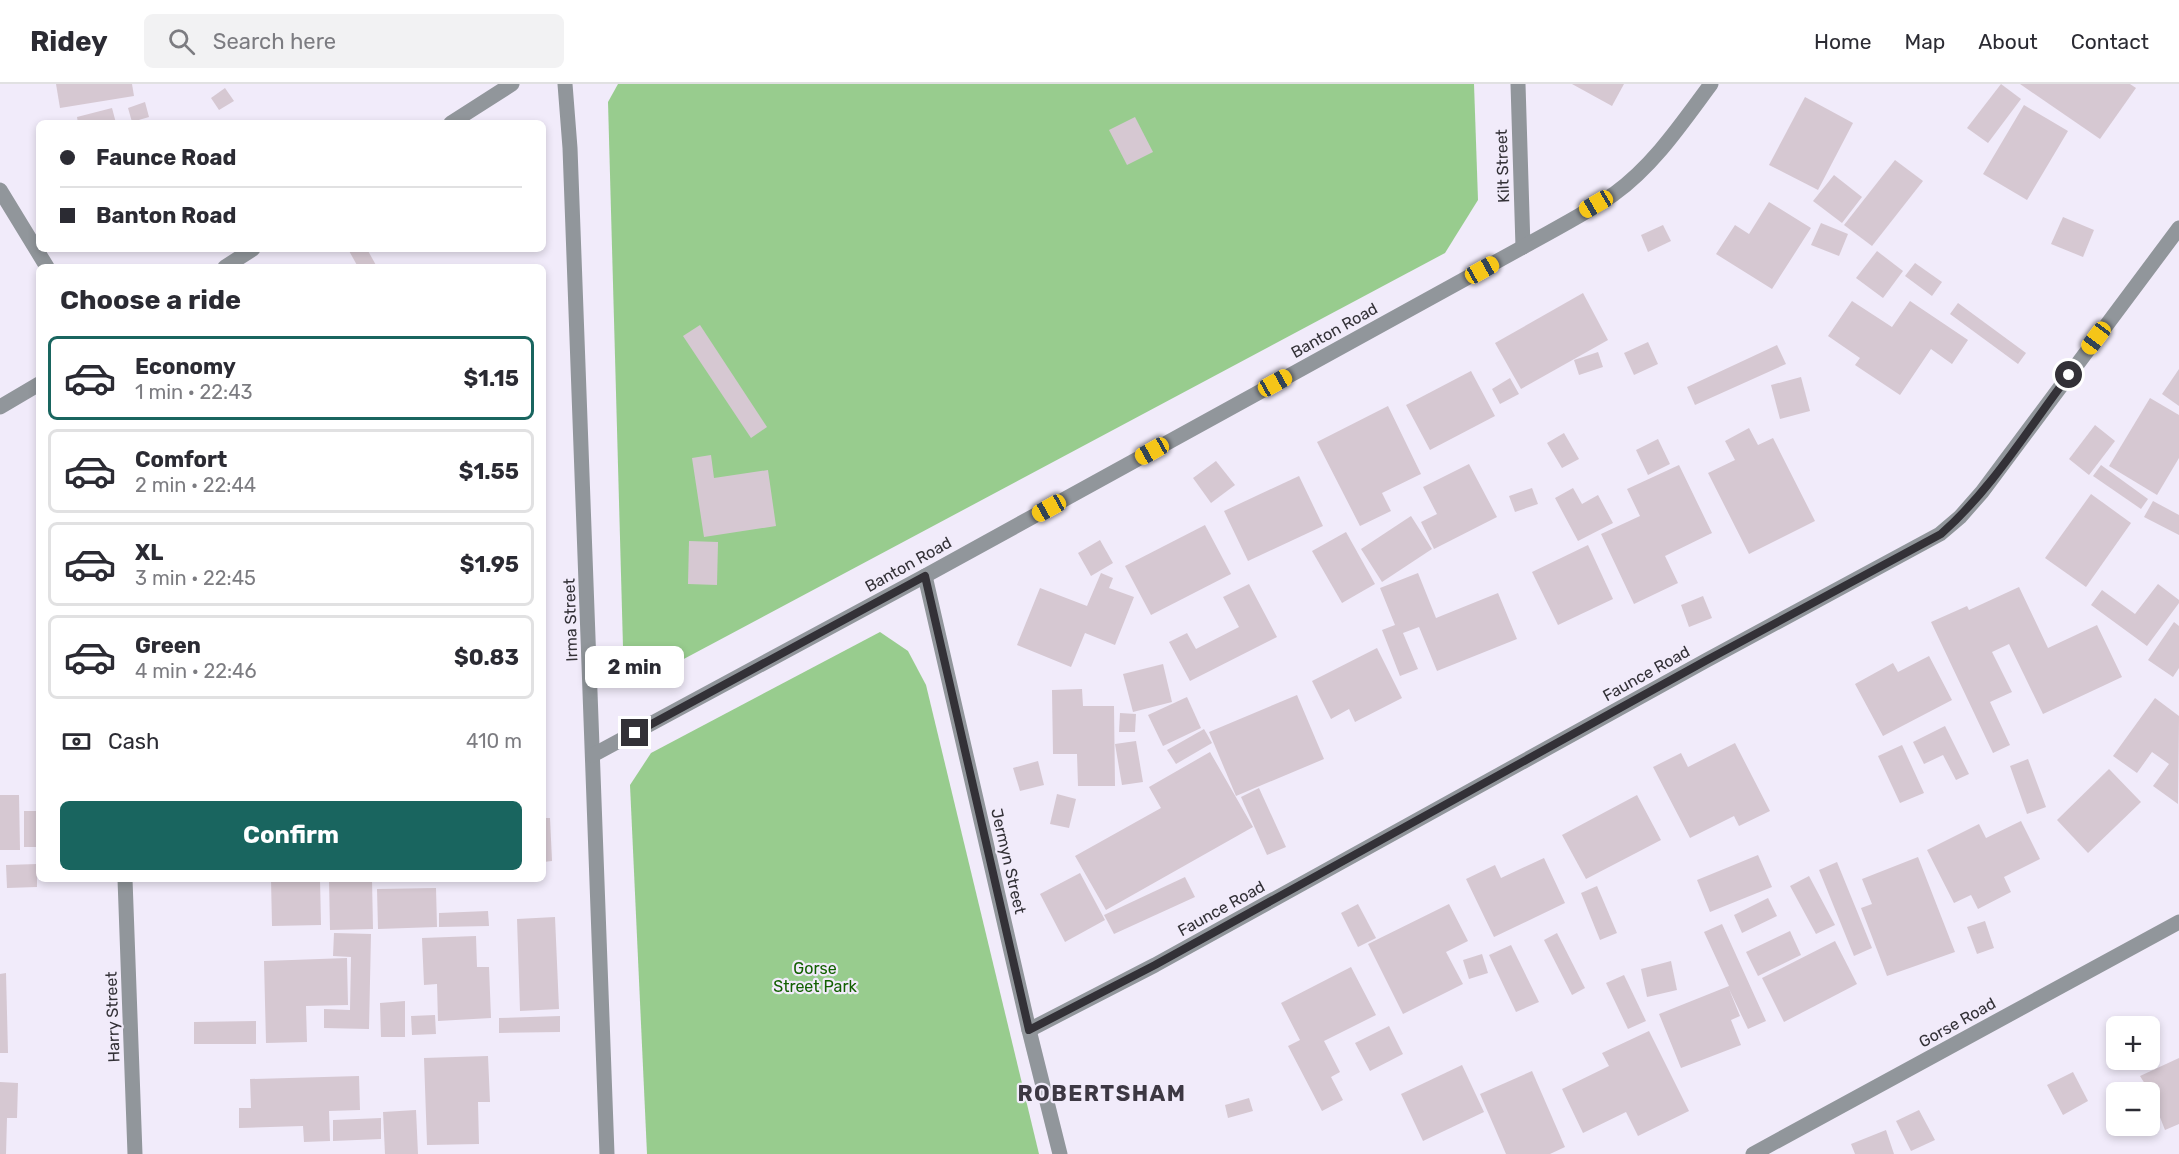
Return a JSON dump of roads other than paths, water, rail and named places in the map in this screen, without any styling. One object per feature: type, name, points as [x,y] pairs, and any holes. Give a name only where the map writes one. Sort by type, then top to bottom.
[{"type":"street","points":[[456,120],[512,84]]},
{"type":"street","name":"Irma Street","points":[[565,84],[570,148],[608,1154]]},
{"type":"street","name":"Kilt Street","points":[[1518,84],[1523,247]]},
{"type":"street","name":"Banton Road","points":[[593,755],[925,576],[1523,247],[1614,194],[1647,165],[1680,127],[1711,84]]},
{"type":"street","points":[[0,190],[36,249]]},
{"type":"street","name":"Faunce Road","points":[[1029,1030],[1155,965],[1707,660],[1941,534],[1982,492],[2179,228]]},
{"type":"street","points":[[230,264],[248,252]]},
{"type":"street","points":[[0,407],[36,386]]},
{"type":"street","name":"Jermyn Street","points":[[925,576],[1029,1030],[1060,1154]]},
{"type":"street","name":"Harry Street","points":[[125,882],[135,1154]]},
{"type":"street","name":"Gorse Road","points":[[1753,1154],[2179,922]]},
{"type":"district","name":"ROBERTSHAM","points":[[1102,1093]]},
{"type":"park label","name":"Gorse Street Park","points":[[815,977]]}]
